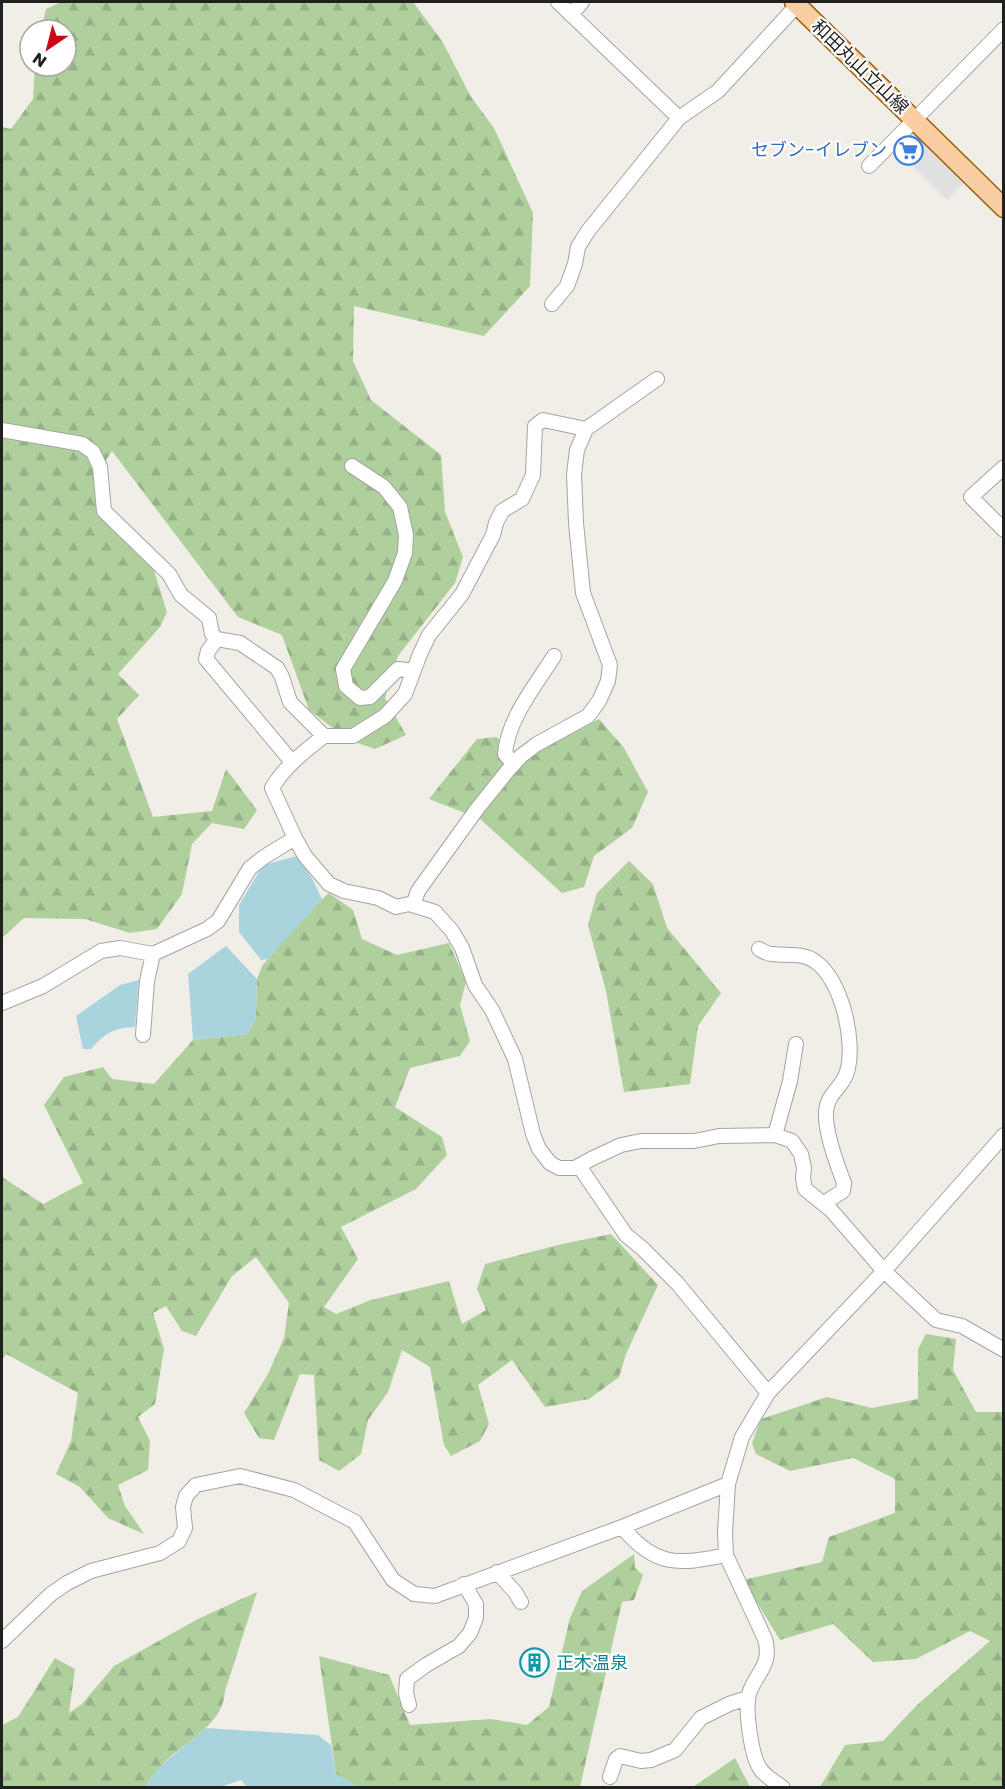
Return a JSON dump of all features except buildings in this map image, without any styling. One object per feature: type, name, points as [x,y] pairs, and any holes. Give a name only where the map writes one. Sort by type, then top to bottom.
[{"type":"main road","name":"和田丸山立山線","points":[[797,3],[1004,208]]},
{"type":"street","points":[[558,2],[679,118]]},
{"type":"street","points":[[571,15],[582,2]]},
{"type":"street","points":[[552,304],[567,286],[578,247],[588,231],[679,118],[718,91],[797,3]]},
{"type":"street","points":[[869,166],[1004,29]]},
{"type":"street","points":[[413,905],[418,891],[477,809],[514,764],[537,744],[588,716],[599,701],[608,681],[610,665],[583,593],[576,523],[574,474],[577,450],[586,429],[657,379]]},
{"type":"street","points":[[586,429],[543,420],[535,426],[533,476],[522,499],[502,511],[493,535],[462,594],[429,635],[405,694],[385,716],[353,736],[324,736],[292,762],[279,775],[272,788],[305,856],[329,884],[344,891],[378,898],[396,907],[413,905],[435,912],[452,931],[462,948],[475,985],[492,1010],[515,1059],[533,1134],[539,1149],[550,1163],[559,1168],[575,1168],[621,1145],[641,1141],[693,1141],[719,1137],[775,1135],[792,1141],[801,1154],[805,1189],[824,1203],[884,1271],[936,1320],[962,1326],[1004,1350]]},
{"type":"street","points":[[2,430],[82,444],[93,452],[100,467],[105,511],[169,574],[181,595],[209,618],[212,634],[217,639],[240,643],[273,664],[282,676],[290,702],[324,736]]},
{"type":"street","points":[[352,466],[384,487],[400,507],[406,535],[405,553],[395,581],[344,669],[346,686],[360,698],[370,697],[398,669],[413,671]]},
{"type":"street","points":[[1004,467],[971,497],[1004,531]]},
{"type":"street","points":[[217,639],[208,651],[206,659],[292,762]]},
{"type":"street","points":[[514,764],[505,754],[506,742],[520,710],[554,656]]},
{"type":"street","points":[[2,1003],[43,986],[101,951],[120,948],[153,954],[207,929],[218,921],[250,868],[295,838]]},
{"type":"street","points":[[759,949],[770,954],[787,954],[815,960],[835,986],[847,1018],[849,1047],[847,1074],[834,1091],[826,1110],[826,1123],[844,1183],[843,1191],[824,1203]]},
{"type":"street","points":[[143,1035],[147,981],[153,954]]},
{"type":"street","points":[[775,1135],[790,1081],[796,1044]]},
{"type":"street","points":[[783,1788],[761,1770],[755,1760],[748,1698],[767,1661],[768,1650],[726,1555],[728,1484],[742,1437],[768,1393],[884,1271],[1004,1135]]},
{"type":"street","points":[[579,1166],[626,1235],[677,1283],[768,1393]]},
{"type":"street","points":[[2,1641],[51,1594],[67,1583],[91,1572],[160,1553],[179,1541],[185,1528],[183,1507],[186,1496],[196,1485],[240,1476],[294,1490],[355,1522],[393,1580],[414,1594],[435,1596],[622,1527],[728,1484]]},
{"type":"street","points":[[622,1527],[651,1555],[670,1560],[694,1562],[726,1555]]},
{"type":"street","points":[[497,1572],[521,1602]]},
{"type":"street","points":[[409,1705],[406,1693],[407,1679],[459,1646],[470,1633],[476,1618],[476,1604],[464,1584]]},
{"type":"street","points":[[610,1777],[616,1759],[620,1756],[641,1761],[651,1760],[675,1750],[701,1718],[729,1704],[748,1698]]},
{"type":"green space","points":[[61,2],[413,2],[442,41],[471,97],[494,128],[533,213],[530,286],[484,336],[354,306],[353,361],[371,400],[441,455],[445,512],[463,557],[455,583],[398,656],[385,698],[406,735],[375,749],[349,740],[309,710],[282,635],[238,617],[112,451],[93,480],[99,515],[151,561],[167,612],[160,627],[118,674],[139,695],[117,719],[153,817],[212,811],[226,769],[257,810],[244,829],[212,823],[192,844],[182,894],[157,929],[130,933],[85,919],[24,918],[2,938],[2,127],[11,129],[33,99],[34,78],[78,78],[78,18],[44,18],[46,9]]},
{"type":"green space","points":[[599,719],[624,748],[648,792],[632,828],[594,856],[584,887],[562,893],[480,819],[429,799],[477,739],[497,737],[518,768],[534,754]]},
{"type":"green space","points":[[629,861],[653,884],[667,928],[721,993],[698,1026],[690,1084],[624,1092],[606,991],[588,925],[597,893]]},
{"type":"green space","points":[[329,893],[353,910],[362,939],[397,955],[449,943],[466,982],[460,1005],[470,1041],[460,1056],[410,1068],[395,1107],[442,1137],[447,1155],[416,1189],[341,1227],[358,1259],[324,1307],[336,1314],[371,1300],[449,1281],[462,1324],[486,1310],[477,1289],[485,1264],[611,1234],[658,1285],[626,1354],[619,1377],[589,1399],[545,1407],[512,1360],[478,1385],[489,1424],[480,1441],[451,1456],[444,1445],[430,1367],[402,1350],[388,1392],[368,1420],[361,1454],[339,1471],[319,1460],[314,1375],[300,1374],[274,1440],[259,1438],[244,1413],[268,1374],[284,1338],[289,1303],[256,1257],[232,1276],[196,1336],[182,1331],[166,1306],[153,1313],[164,1349],[155,1404],[138,1417],[150,1441],[148,1470],[118,1485],[125,1506],[144,1534],[108,1518],[80,1487],[56,1474],[71,1441],[78,1393],[6,1354],[2,1360],[2,1177],[43,1204],[83,1183],[44,1105],[64,1077],[103,1067],[112,1079],[154,1084],[193,1040],[247,1034],[256,1018],[257,979],[262,966],[310,910]]},
{"type":"green space","points":[[926,1334],[956,1339],[953,1370],[976,1412],[1003,1412],[1003,1787],[820,1787],[845,1745],[883,1741],[917,1705],[990,1641],[970,1631],[916,1659],[873,1662],[833,1624],[780,1640],[743,1580],[822,1562],[829,1537],[895,1513],[895,1479],[853,1458],[790,1471],[756,1454],[752,1443],[761,1419],[827,1397],[872,1408],[918,1399],[918,1349]]},
{"type":"green space","points":[[634,1554],[635,1568],[643,1575],[634,1600],[622,1602],[580,1787],[358,1787],[336,1774],[319,1656],[389,1675],[410,1725],[491,1719],[527,1725],[549,1707],[570,1618],[582,1591]]},
{"type":"green space","points":[[257,1592],[217,1715],[209,1725],[157,1770],[145,1787],[2,1788],[2,1725],[18,1717],[55,1658],[75,1669],[69,1713],[82,1704],[114,1666],[198,1619]]},
{"type":"green space","points":[[735,1758],[750,1787],[693,1787]]},
{"type":"shaded area","points":[[910,128],[964,183],[947,200],[912,165],[922,155],[903,135]]},
{"type":"water","points":[[297,856],[312,878],[322,899],[268,959],[261,960],[239,932],[239,905],[263,865]]},
{"type":"water","points":[[226,946],[257,979],[256,1018],[247,1034],[193,1040],[188,974]]},
{"type":"water","points":[[139,980],[135,1027],[116,1030],[106,1035],[91,1049],[83,1049],[76,1016],[120,985]]},
{"type":"water","points":[[206,1728],[318,1735],[331,1745],[336,1774],[358,1787],[247,1787],[241,1780],[220,1787],[145,1787],[159,1767]]},
{"type":"place","name":"セブン-イレブン","points":[[908,150]]},
{"type":"place","name":"正木温泉","points":[[535,1663]]}]
